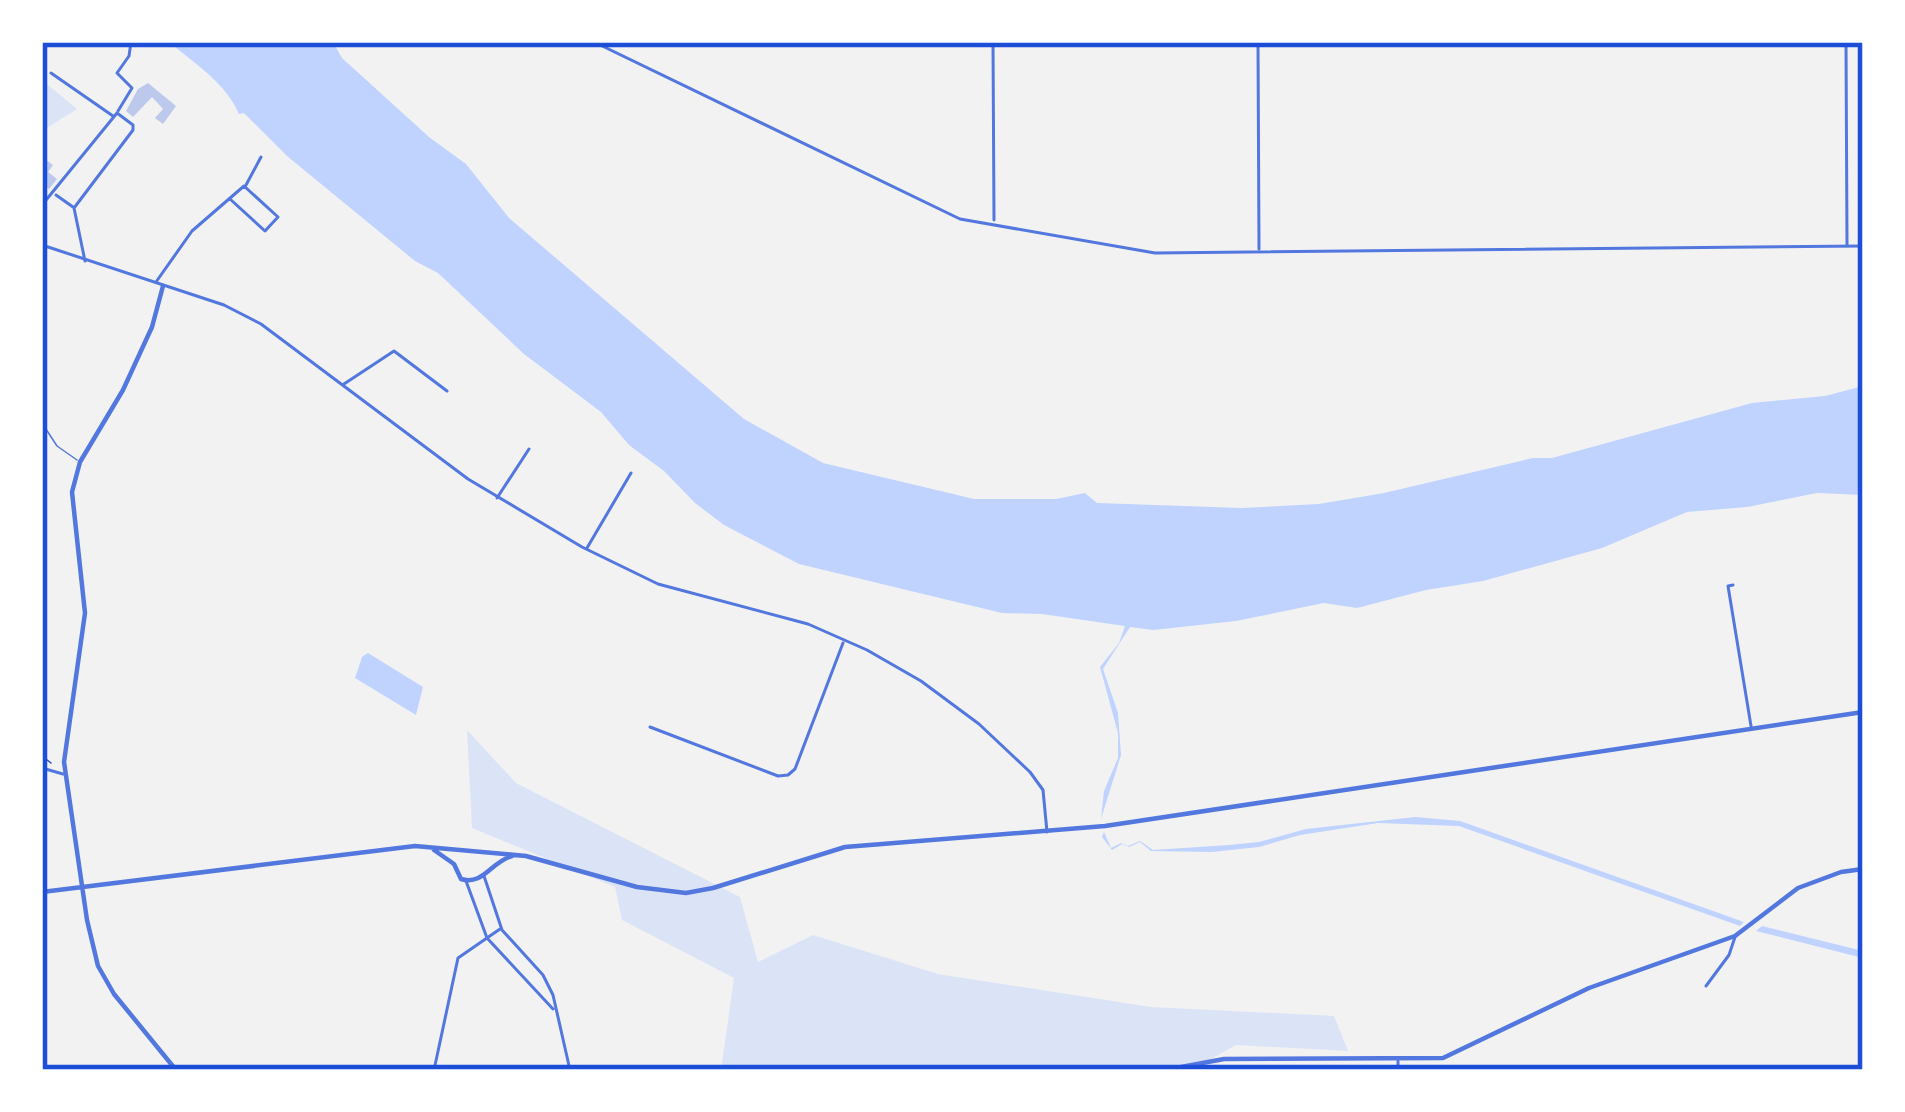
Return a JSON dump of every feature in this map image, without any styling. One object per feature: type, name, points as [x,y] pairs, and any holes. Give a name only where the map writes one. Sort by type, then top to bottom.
[{"type":"street","points":[[42,206],[116,115],[132,88],[117,73],[129,56],[131,42]]},
{"type":"street","points":[[594,42],[959,219],[1174,256],[1259,251],[1863,246]]},
{"type":"street","points":[[993,42],[994,222]]},
{"type":"street","points":[[1258,42],[1259,251]]},
{"type":"street","points":[[1846,42],[1847,246]]},
{"type":"street","points":[[51,73],[133,125],[74,208],[86,262]]},
{"type":"street","points":[[155,284],[192,231],[244,186],[261,157]]},
{"type":"street","points":[[230,200],[265,231],[278,217],[244,186]]},
{"type":"street","points":[[53,193],[74,208]]},
{"type":"street","points":[[42,245],[224,305],[261,324],[497,498],[586,549],[658,584],[775,614],[844,640],[921,681],[996,740],[1038,782],[1046,801],[1048,832]]},
{"type":"street","points":[[164,286],[152,327],[123,390],[80,462],[71,508],[85,613],[64,775],[92,947],[104,980],[176,1070]]},
{"type":"street","points":[[343,385],[394,351],[447,391]]},
{"type":"street","points":[[497,498],[529,449]]},
{"type":"street","points":[[586,549],[631,473]]},
{"type":"street","points":[[1733,585],[1728,586],[1751,728]]},
{"type":"street","points":[[650,727],[788,776],[795,769],[844,640]]},
{"type":"street","points":[[42,892],[407,847],[518,854],[638,887],[686,893],[844,847],[1048,832],[1863,712]]},
{"type":"street","points":[[42,768],[64,775]]},
{"type":"street","points":[[431,848],[466,881],[487,938],[554,1010],[561,1022],[570,1070]]},
{"type":"street","points":[[454,865],[462,850]]},
{"type":"street","points":[[481,852],[488,868]]},
{"type":"street","points":[[518,854],[488,868],[484,876],[501,928],[543,975],[554,1010]]},
{"type":"street","points":[[1165,1070],[1224,1059],[1443,1058],[1589,988],[1735,936],[1820,878],[1863,869]]},
{"type":"street","points":[[466,881],[484,876]]},
{"type":"street","points":[[434,1070],[458,958],[501,928]]},
{"type":"street","points":[[1706,986],[1729,955],[1735,936]]},
{"type":"street","points":[[1398,1061],[1398,1070]]},
{"type":"lane","points":[[42,423],[57,446],[80,462]]},
{"type":"shaded area","points":[[42,80],[77,109],[42,131]]},
{"type":"shaded area","points":[[467,730],[516,783],[740,897],[758,962],[813,935],[938,974],[1151,1007],[1334,1016],[1348,1051],[1236,1045],[1191,1070],[721,1070],[734,978],[622,920],[615,887],[472,828]]},
{"type":"water","points":[[169,42],[333,42],[342,58],[466,164],[509,218],[744,419],[823,463],[974,499],[1056,499],[1085,493],[1097,503],[1242,508],[1319,504],[1533,458],[1552,458],[1752,403],[1825,396],[1863,386],[1863,495],[1817,493],[1747,507],[1687,512],[1602,548],[1483,581],[1357,608],[1324,603],[1236,621],[1153,630],[1130,627],[1103,669],[1118,713],[1121,755],[1101,819],[1104,791],[1118,758],[1118,733],[1100,667],[1119,643],[1125,626],[1002,613],[799,564],[724,525],[629,445],[601,412],[524,354],[438,273],[415,261],[287,156],[244,113],[239,114],[218,83]]},
{"type":"water","points":[[368,653],[423,687],[416,715],[355,678]]},
{"type":"water","points":[[1415,817],[1460,821],[1744,922],[1740,926],[1459,826],[1378,823],[1212,852],[1151,851],[1140,842],[1129,847],[1122,844],[1112,850],[1102,837],[1104,832],[1111,848],[1121,843],[1128,846],[1140,841],[1153,850],[1259,842],[1306,829]]},
{"type":"water","points":[[1762,926],[1863,951],[1863,958],[1756,931]]},
{"type":"building","points":[[148,83],[176,106],[163,124],[155,118],[163,109],[152,97],[133,117],[126,111],[138,89]]},
{"type":"building","points":[[46,160],[53,165],[48,172],[57,179],[49,189],[42,184]]}]
